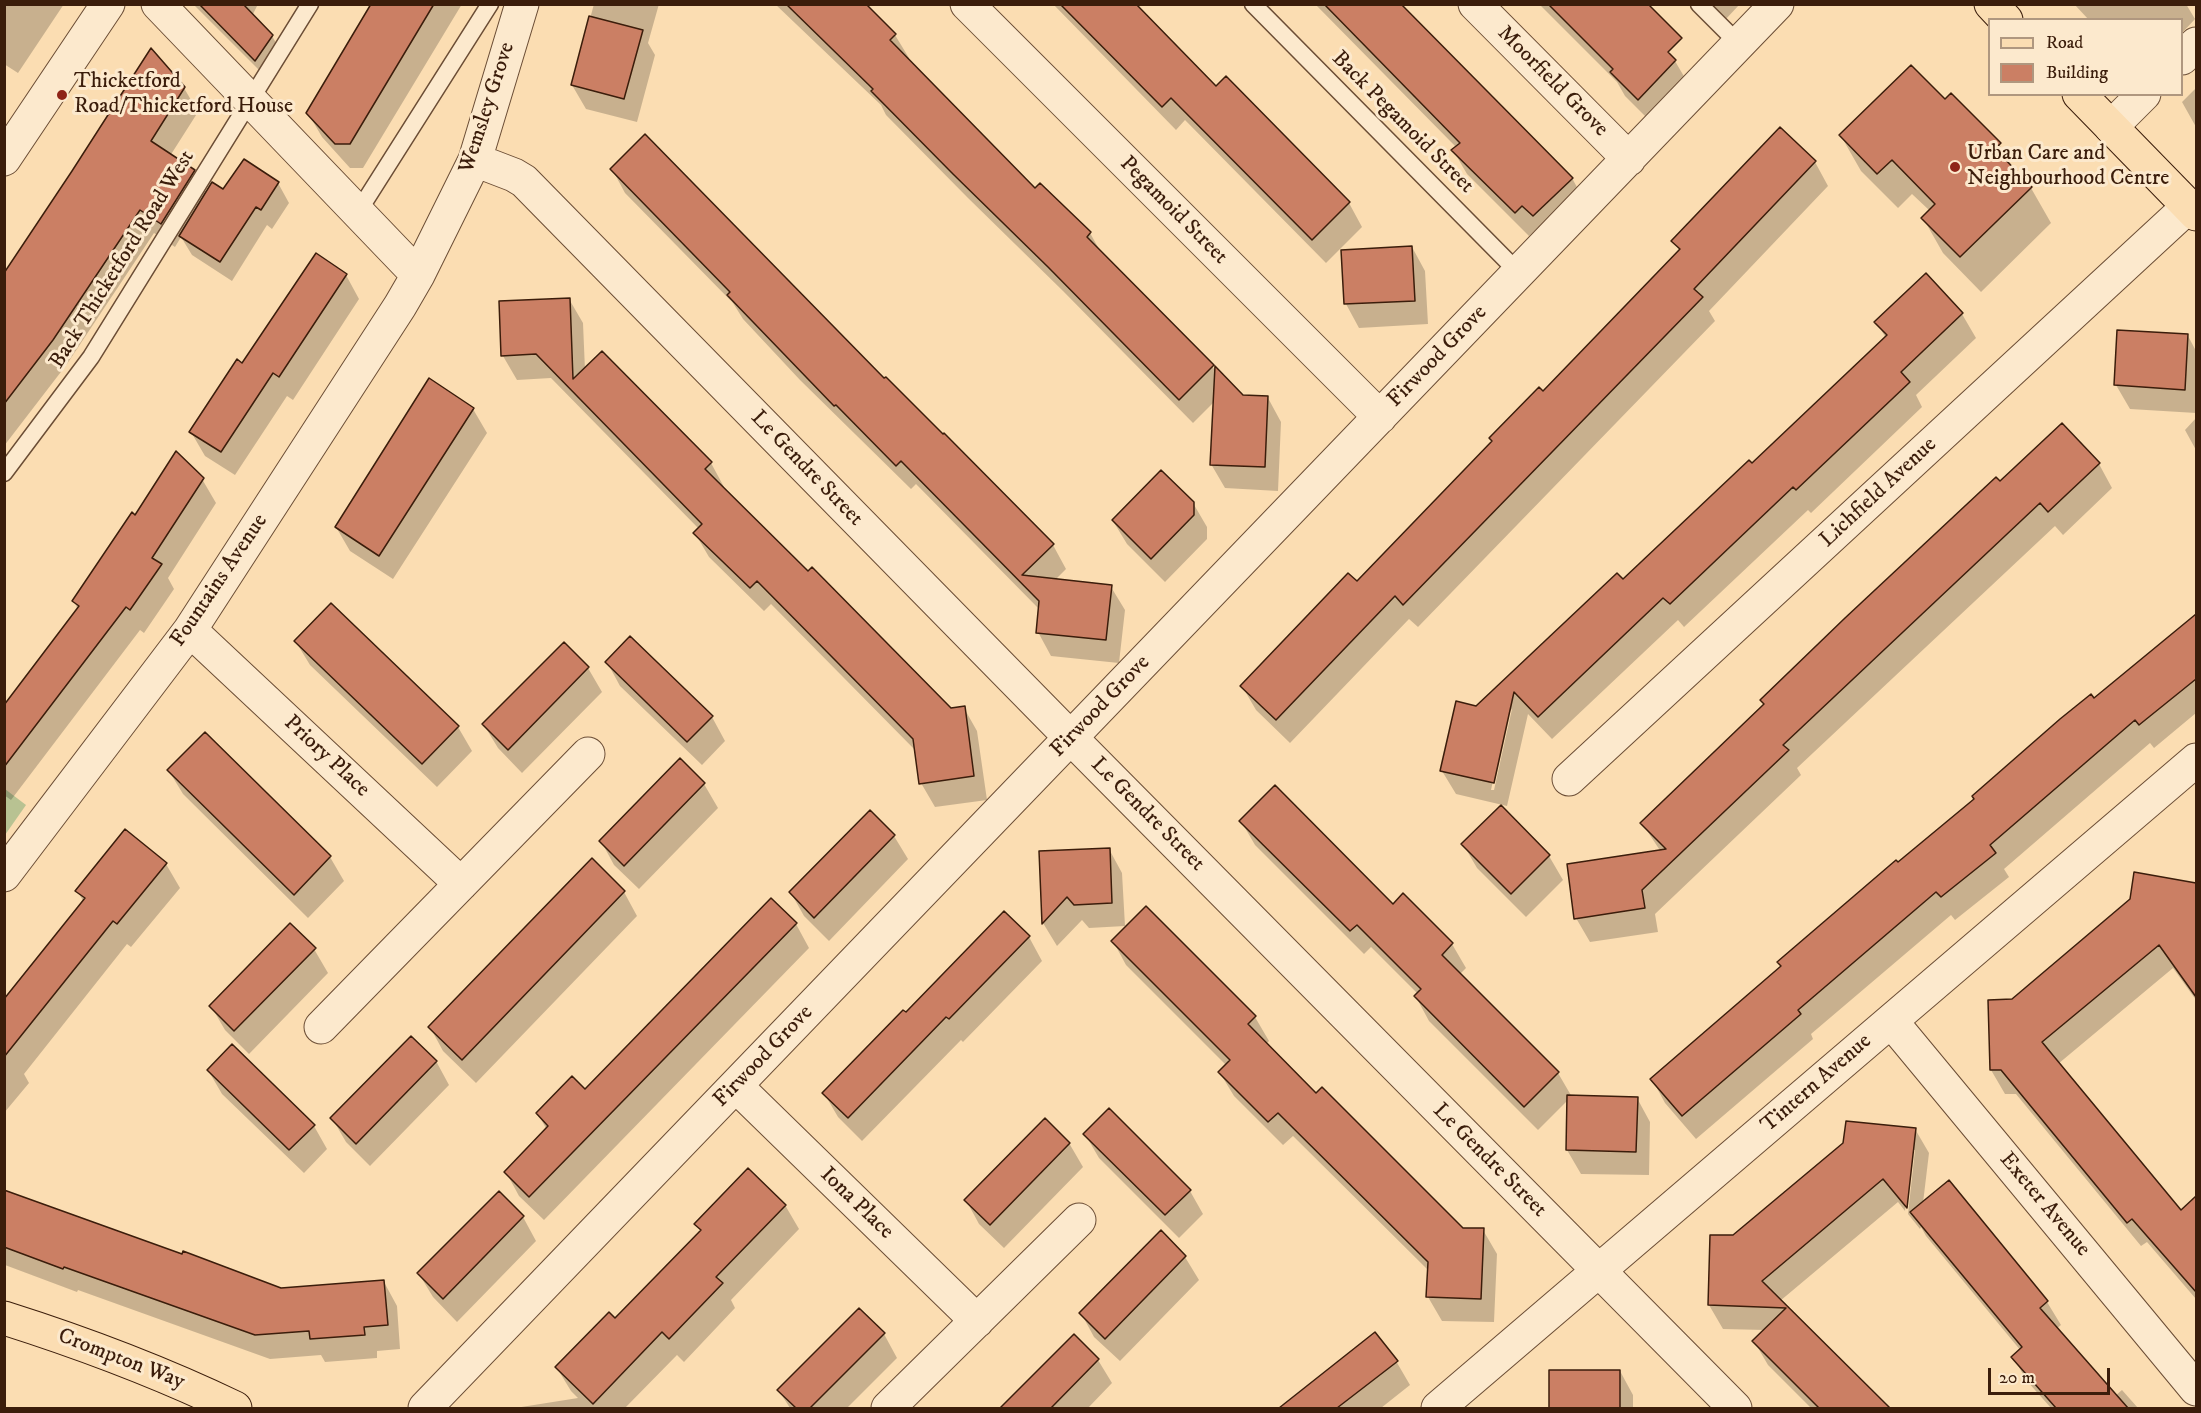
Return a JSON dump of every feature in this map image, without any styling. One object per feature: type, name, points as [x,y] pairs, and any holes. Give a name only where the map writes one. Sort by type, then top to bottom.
[{"type":"main road","points":[[1991,4],[2004,18]]},
{"type":"main road","points":[[2081,96],[2193,210]]},
{"type":"main road","name":"Crompton Way","points":[[4,1318],[117,1357],[189,1386],[235,1408]]},
{"type":"street","points":[[4,159],[108,4]]},
{"type":"street","points":[[158,4],[418,275]]},
{"type":"street","name":"Wemsley Grove","points":[[418,275],[475,160],[522,4]]},
{"type":"street","name":"Pegamoid Street","points":[[967,4],[1380,417]]},
{"type":"street","name":"Moorfield Grove","points":[[1475,4],[1629,159]]},
{"type":"street","name":"Firwood Grove","points":[[425,1408],[1777,4]]},
{"type":"street","points":[[2183,56],[2196,44]]},
{"type":"street","points":[[2111,127],[2142,96]]},
{"type":"street","name":"Le Gendre Street","points":[[475,160],[514,174],[524,182],[1735,1408]]},
{"type":"street","name":"Lichfield Avenue","points":[[1569,779],[2193,210]]},
{"type":"street","name":"Fountains Avenue","points":[[4,875],[190,630],[418,275]]},
{"type":"street","name":"Priory Place","points":[[190,630],[461,884]]},
{"type":"street","points":[[321,1027],[588,754]]},
{"type":"street","name":"Tintern Avenue","points":[[1438,1408],[1891,1022],[2192,776]]},
{"type":"street","name":"Exeter Avenue","points":[[1891,1022],[2196,1389]]},
{"type":"street","name":"Iona Place","points":[[736,1086],[977,1321]]},
{"type":"street","points":[[888,1408],[1079,1220]]},
{"type":"lane","name":"Back Thicketford Road West","points":[[4,473],[91,357],[310,4]]},
{"type":"lane","name":"Wemsley Grove","points":[[358,212],[489,4]]},
{"type":"lane","name":"Back Pegamoid Street","points":[[1253,4],[1519,273]]},
{"type":"lane","points":[[1699,4],[1739,44]]},
{"type":"green space","points":[[5,789],[26,805],[5,835]]},
{"type":"building","points":[[199,4],[243,4],[273,35],[255,61]]},
{"type":"building","points":[[371,4],[434,4],[350,144],[335,144],[306,113]]},
{"type":"building","points":[[786,4],[866,4],[896,34],[890,40],[1035,188],[1040,183],[1091,232],[1087,237],[1214,365],[1179,400],[871,91],[873,89]]},
{"type":"building","points":[[1060,4],[1136,4],[1216,86],[1226,76],[1350,202],[1312,240],[1171,98],[1162,107]]},
{"type":"building","points":[[1324,4],[1401,4],[1573,178],[1533,216],[1522,206],[1515,213],[1451,150],[1460,143]]},
{"type":"building","points":[[1548,4],[1648,4],[1682,38],[1668,52],[1676,60],[1638,100],[1610,72],[1613,69]]},
{"type":"building","points":[[589,16],[643,30],[624,99],[571,85]]},
{"type":"building","points":[[151,48],[185,87],[151,141],[195,170],[161,224],[140,210],[53,340],[4,404],[4,273]]},
{"type":"building","name":"Urban Care and Neighbourhood Centre","points":[[1911,65],[1945,99],[1951,93],[2001,143],[1995,149],[2032,187],[1960,257],[1921,218],[1935,204],[1892,160],[1877,174],[1839,135]]},
{"type":"building","points":[[1780,127],[1816,161],[1694,289],[1703,297],[1403,605],[1395,596],[1276,720],[1240,686],[1348,573],[1357,581],[1492,441],[1489,438],[1539,387],[1543,391],[1680,249],[1671,241]]},
{"type":"building","points":[[645,134],[884,378],[886,377],[944,433],[1054,544],[1022,575],[1112,585],[1106,640],[1036,633],[1039,601],[901,461],[896,466],[836,405],[834,406],[727,295],[730,292],[610,169]]},
{"type":"building","points":[[244,159],[279,182],[261,210],[256,207],[220,262],[179,236],[212,182],[223,189]]},
{"type":"building","points":[[1412,246],[1415,301],[1344,304],[1341,250]]},
{"type":"building","points":[[316,253],[347,274],[279,377],[273,373],[221,452],[189,432],[237,359],[242,363]]},
{"type":"building","points":[[1926,273],[1963,313],[1901,372],[1910,382],[1796,490],[1793,487],[1670,604],[1663,598],[1538,717],[1514,692],[1494,783],[1440,771],[1456,701],[1476,706],[1617,573],[1623,579],[1749,460],[1752,463],[1887,335],[1874,322]]},
{"type":"building","points":[[570,298],[573,379],[602,351],[712,462],[705,469],[808,571],[812,567],[951,708],[965,706],[974,776],[919,784],[913,739],[757,581],[750,588],[693,533],[702,524],[536,354],[501,356],[499,301]]},
{"type":"building","points":[[2117,330],[2188,334],[2185,390],[2114,385]]},
{"type":"building","points":[[1215,366],[1243,395],[1268,396],[1265,467],[1210,465]]},
{"type":"building","points":[[429,378],[474,408],[379,556],[335,527]]},
{"type":"building","points":[[2062,423],[2100,463],[2048,512],[2040,503],[1783,745],[1789,750],[1642,890],[1645,908],[1574,919],[1567,864],[1666,849],[1640,823],[1764,704],[1760,700],[1845,618],[1996,477],[2000,481]]},
{"type":"building","points":[[176,451],[204,478],[152,558],[162,564],[130,610],[126,607],[4,767],[4,705],[79,606],[72,601],[132,512],[135,515]]},
{"type":"building","points":[[1161,470],[1194,502],[1194,515],[1151,559],[1112,520]]},
{"type":"building","points":[[331,603],[459,726],[422,764],[294,641]]},
{"type":"building","points":[[2196,614],[2196,679],[2139,725],[2135,720],[1990,845],[1996,853],[1941,897],[1936,892],[1798,1010],[1801,1014],[1682,1116],[1650,1079],[1781,966],[1777,962],[1896,860],[1898,862],[1974,799],[1972,796],[2060,719],[2091,694],[2094,698]]},
{"type":"building","points":[[630,636],[713,716],[687,742],[605,662]]},
{"type":"building","points":[[564,642],[589,667],[508,750],[482,724]]},
{"type":"building","points":[[205,732],[331,856],[294,895],[167,770]]},
{"type":"building","points":[[680,758],[705,783],[624,866],[599,841]]},
{"type":"building","points":[[1275,785],[1393,904],[1403,893],[1453,943],[1442,955],[1559,1072],[1524,1107],[1414,996],[1421,989],[1357,925],[1350,931],[1239,821]]},
{"type":"building","points":[[1501,805],[1550,855],[1511,894],[1461,844]]},
{"type":"building","points":[[870,810],[895,835],[814,918],[789,892]]},
{"type":"building","points":[[125,829],[167,863],[117,924],[113,921],[4,1057],[4,999],[85,898],[75,891]]},
{"type":"building","points":[[1110,848],[1112,903],[1074,905],[1067,897],[1042,924],[1039,851]]},
{"type":"building","points":[[592,858],[625,891],[462,1060],[428,1027]]},
{"type":"building","points":[[2134,872],[2196,883],[2196,997],[2159,945],[2042,1042],[2181,1210],[2196,1196],[2196,1292],[2132,1219],[2127,1223],[2001,1070],[1990,1070],[1988,1000],[2012,999],[2130,899]]},
{"type":"building","points":[[771,898],[797,923],[529,1197],[504,1172],[548,1126],[536,1113],[572,1076],[585,1089]]},
{"type":"building","points":[[1146,906],[1256,1016],[1248,1024],[1316,1093],[1322,1087],[1463,1228],[1484,1228],[1481,1299],[1426,1297],[1428,1262],[1278,1113],[1268,1122],[1218,1072],[1230,1060],[1111,941]]},
{"type":"building","points":[[1004,911],[1030,936],[949,1019],[946,1017],[848,1118],[822,1093],[903,1010],[906,1012]]},
{"type":"building","points":[[290,923],[316,948],[234,1031],[209,1006]]},
{"type":"building","points":[[411,1036],[437,1061],[356,1144],[330,1118]]},
{"type":"building","points":[[232,1044],[315,1125],[289,1150],[207,1070]]},
{"type":"building","points":[[1567,1095],[1638,1097],[1636,1152],[1566,1150]]},
{"type":"building","points":[[1109,1108],[1191,1190],[1165,1215],[1083,1134]]},
{"type":"building","points":[[1045,1118],[1070,1143],[990,1225],[964,1200]]},
{"type":"building","points":[[1846,1121],[1916,1128],[1907,1208],[1883,1179],[1762,1281],[1890,1408],[1819,1408],[1752,1341],[1786,1308],[1708,1305],[1710,1235],[1733,1235],[1843,1143]]},
{"type":"building","points":[[748,1168],[786,1205],[716,1277],[723,1283],[669,1339],[662,1332],[593,1404],[555,1367],[609,1312],[615,1318],[701,1230],[694,1224]]},
{"type":"building","points":[[1949,1180],[2048,1301],[2040,1308],[2128,1408],[2056,1408],[2011,1357],[2022,1347],[1910,1212]]},
{"type":"building","points":[[4,1190],[182,1254],[183,1251],[281,1288],[384,1280],[388,1325],[364,1327],[365,1335],[310,1339],[309,1331],[255,1335],[64,1267],[63,1269],[4,1247]]},
{"type":"building","points":[[499,1191],[524,1216],[443,1299],[417,1273]]},
{"type":"building","points":[[1161,1230],[1186,1256],[1105,1339],[1079,1313]]},
{"type":"building","points":[[859,1308],[885,1333],[810,1408],[796,1408],[777,1390]]},
{"type":"building","points":[[1375,1332],[1398,1361],[1337,1408],[1279,1408]]},
{"type":"building","points":[[1074,1334],[1099,1359],[1051,1408],[1000,1408]]},
{"type":"building","points":[[1549,1370],[1620,1370],[1620,1408],[1549,1408]]},
{"type":"place","name":"Thicketford Road/Thicketford House","points":[[62,95]]},
{"type":"place","name":"Urban Care and Neighbourhood Centre","points":[[1955,167]]}]
